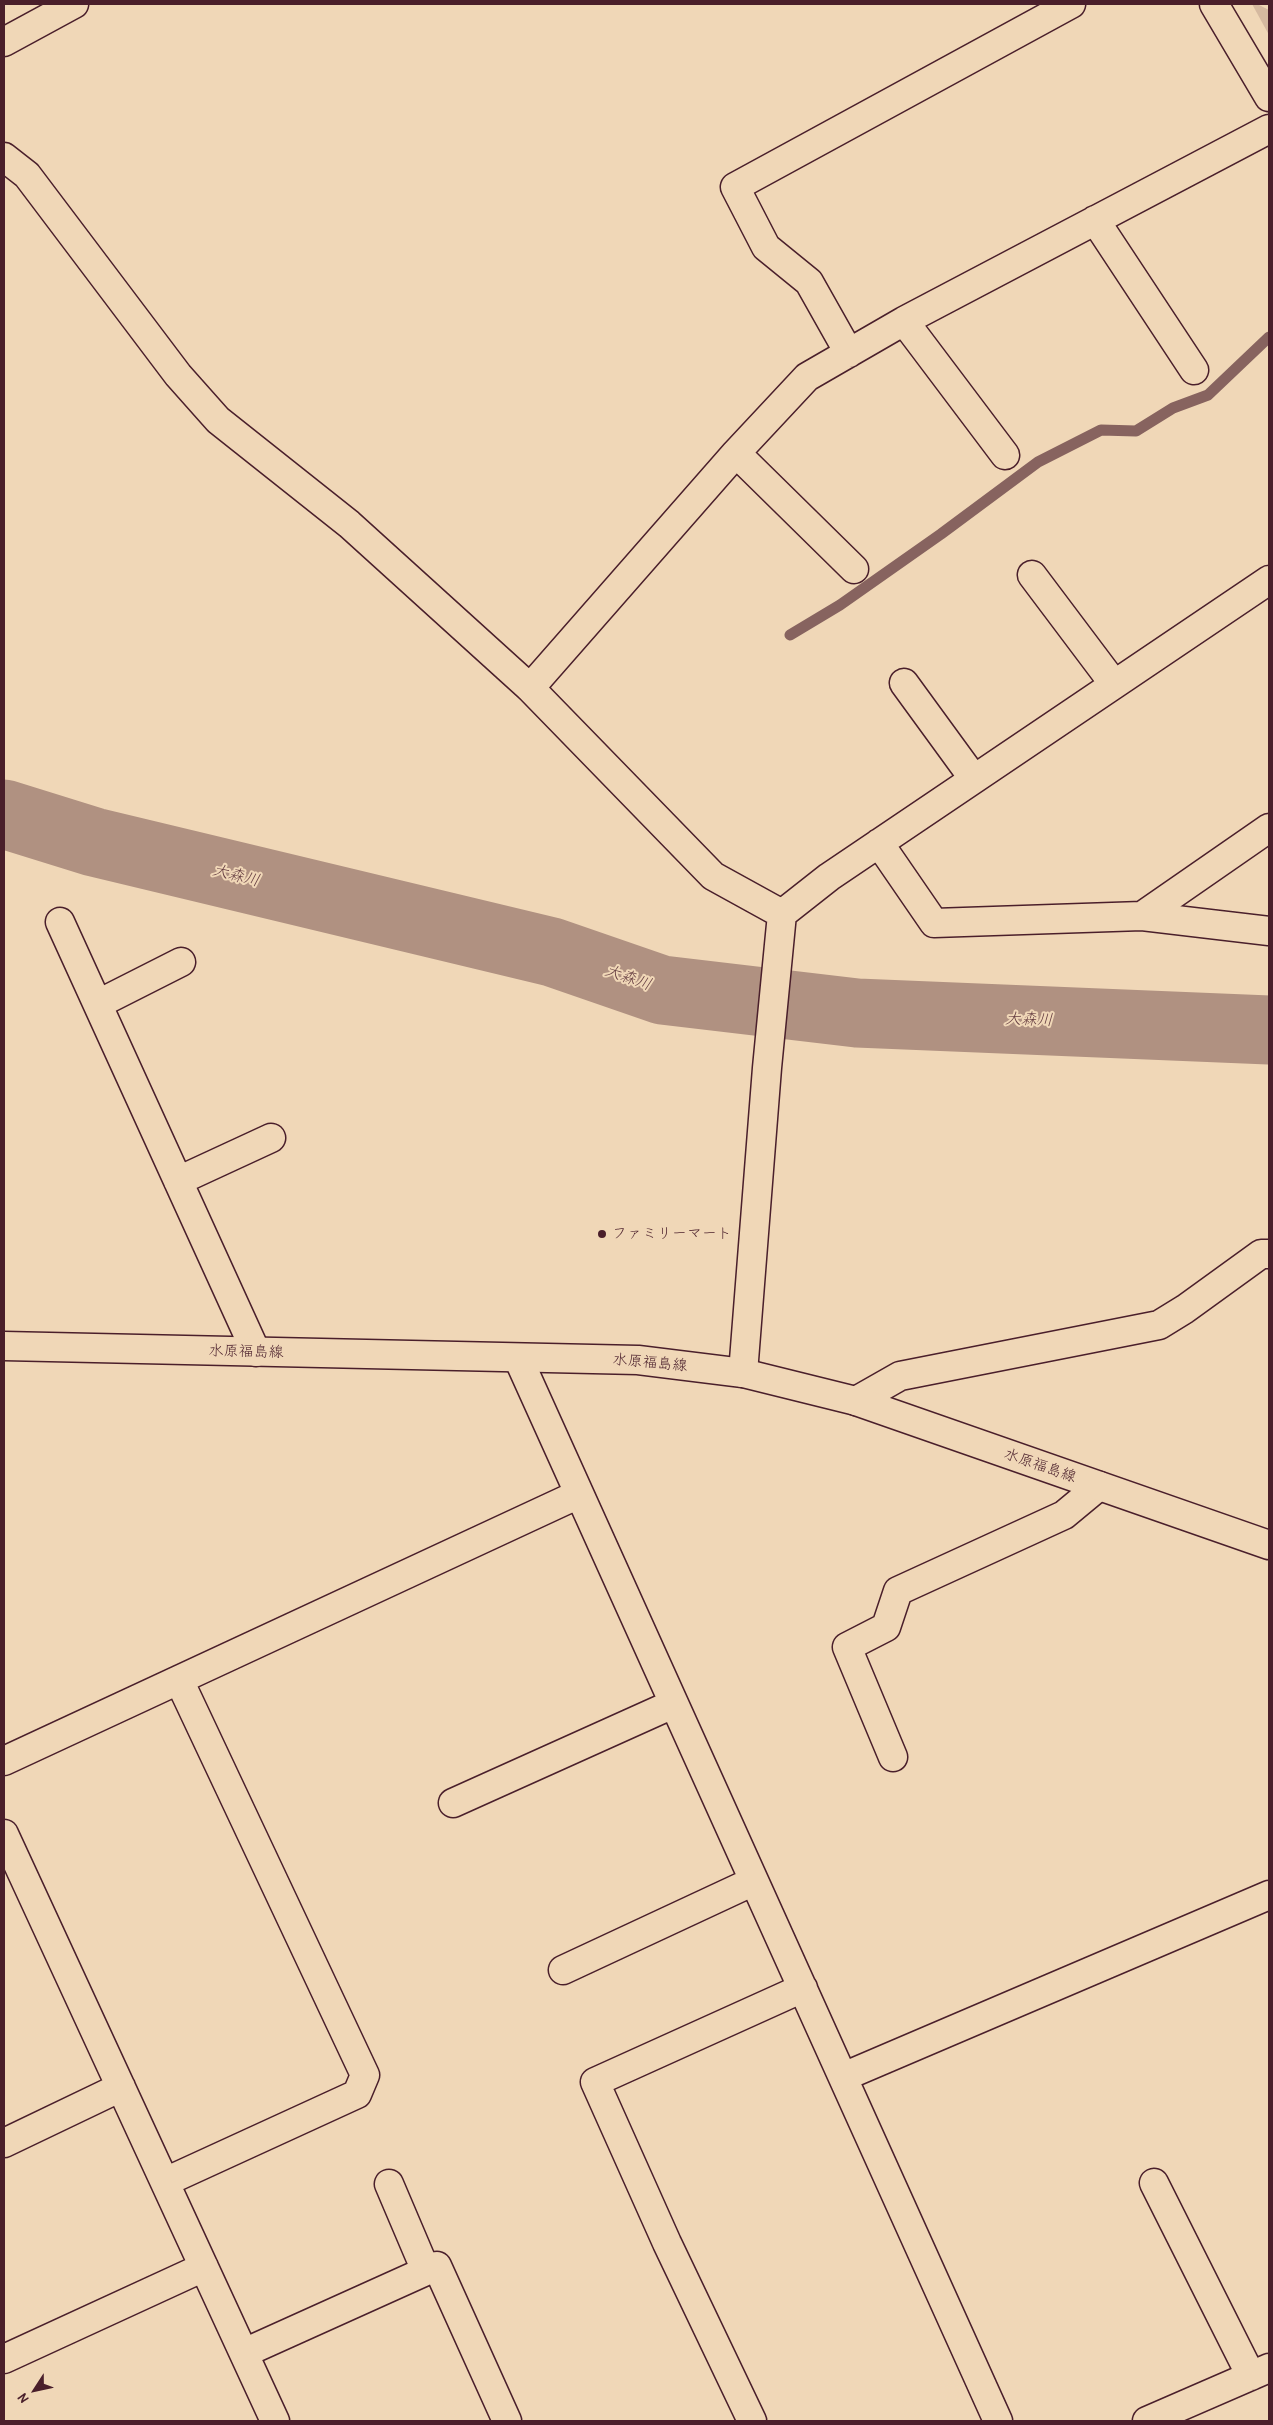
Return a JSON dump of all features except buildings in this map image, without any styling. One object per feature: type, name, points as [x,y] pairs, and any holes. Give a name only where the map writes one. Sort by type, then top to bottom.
[{"type":"street","points":[[849,353],[809,282],[766,247],[735,187],[1071,4]]},
{"type":"street","points":[[1214,4],[1269,97]]},
{"type":"street","points":[[4,42],[58,8]]},
{"type":"street","points":[[530,688],[736,453],[806,377],[904,321],[1269,128]]},
{"type":"street","points":[[4,157],[27,175],[172,367],[218,420],[349,524],[530,688],[713,876],[782,920]]},
{"type":"street","points":[[1095,220],[1194,370]]},
{"type":"street","points":[[904,321],[1005,455]]},
{"type":"street","points":[[736,453],[854,569]]},
{"type":"street","points":[[1032,574],[1114,684]]},
{"type":"street","points":[[743,1373],[769,1048],[782,920],[829,877],[1269,580]]},
{"type":"street","points":[[904,683],[974,779]]},
{"type":"street","points":[[1142,916],[1269,828]]},
{"type":"street","points":[[879,843],[934,923],[1142,916],[1269,931]]},
{"type":"street","points":[[60,922],[256,1352]]},
{"type":"street","points":[[98,1004],[181,962]]},
{"type":"street","points":[[178,1181],[271,1138]]},
{"type":"street","points":[[856,1401],[900,1376],[1159,1324],[1185,1309],[1261,1254],[1269,1254]]},
{"type":"street","name":"水原福島線","points":[[4,1346],[638,1360],[743,1373],[856,1401],[1269,1545]]},
{"type":"street","points":[[518,1358],[998,2421]]},
{"type":"street","points":[[893,1757],[846,1647],[886,1627],[898,1591],[1064,1515],[1099,1486]]},
{"type":"street","points":[[4,1762],[579,1494]]},
{"type":"street","points":[[165,2182],[357,2094],[365,2074],[179,1680]]},
{"type":"street","points":[[453,1803],[673,1704]]},
{"type":"street","points":[[4,1834],[275,2421]]},
{"type":"street","points":[[563,1970],[754,1881]]},
{"type":"street","points":[[843,2077],[1269,1895]]},
{"type":"street","points":[[752,2421],[667,2243],[595,2082],[803,1988]]},
{"type":"street","points":[[4,2143],[121,2087]]},
{"type":"street","points":[[1147,2421],[1260,2372],[1154,2183]]},
{"type":"street","points":[[388,2184],[426,2271]]},
{"type":"street","points":[[244,2353],[437,2266],[507,2421]]},
{"type":"street","points":[[4,2360],[204,2267]]},
{"type":"shaded area","points":[[1252,4],[1257,4],[1269,10],[1269,35]]},
{"type":"waterway","points":[[790,635],[840,605],[941,534],[1038,462],[1101,430],[1136,431],[1173,408],[1208,395],[1269,337]]},
{"type":"waterway","name":"大森川","points":[[4,814],[94,842],[552,952],[662,990],[857,1013],[1269,1030]]},
{"type":"place","name":"ファミリーマート","points":[[602,1234]]}]
